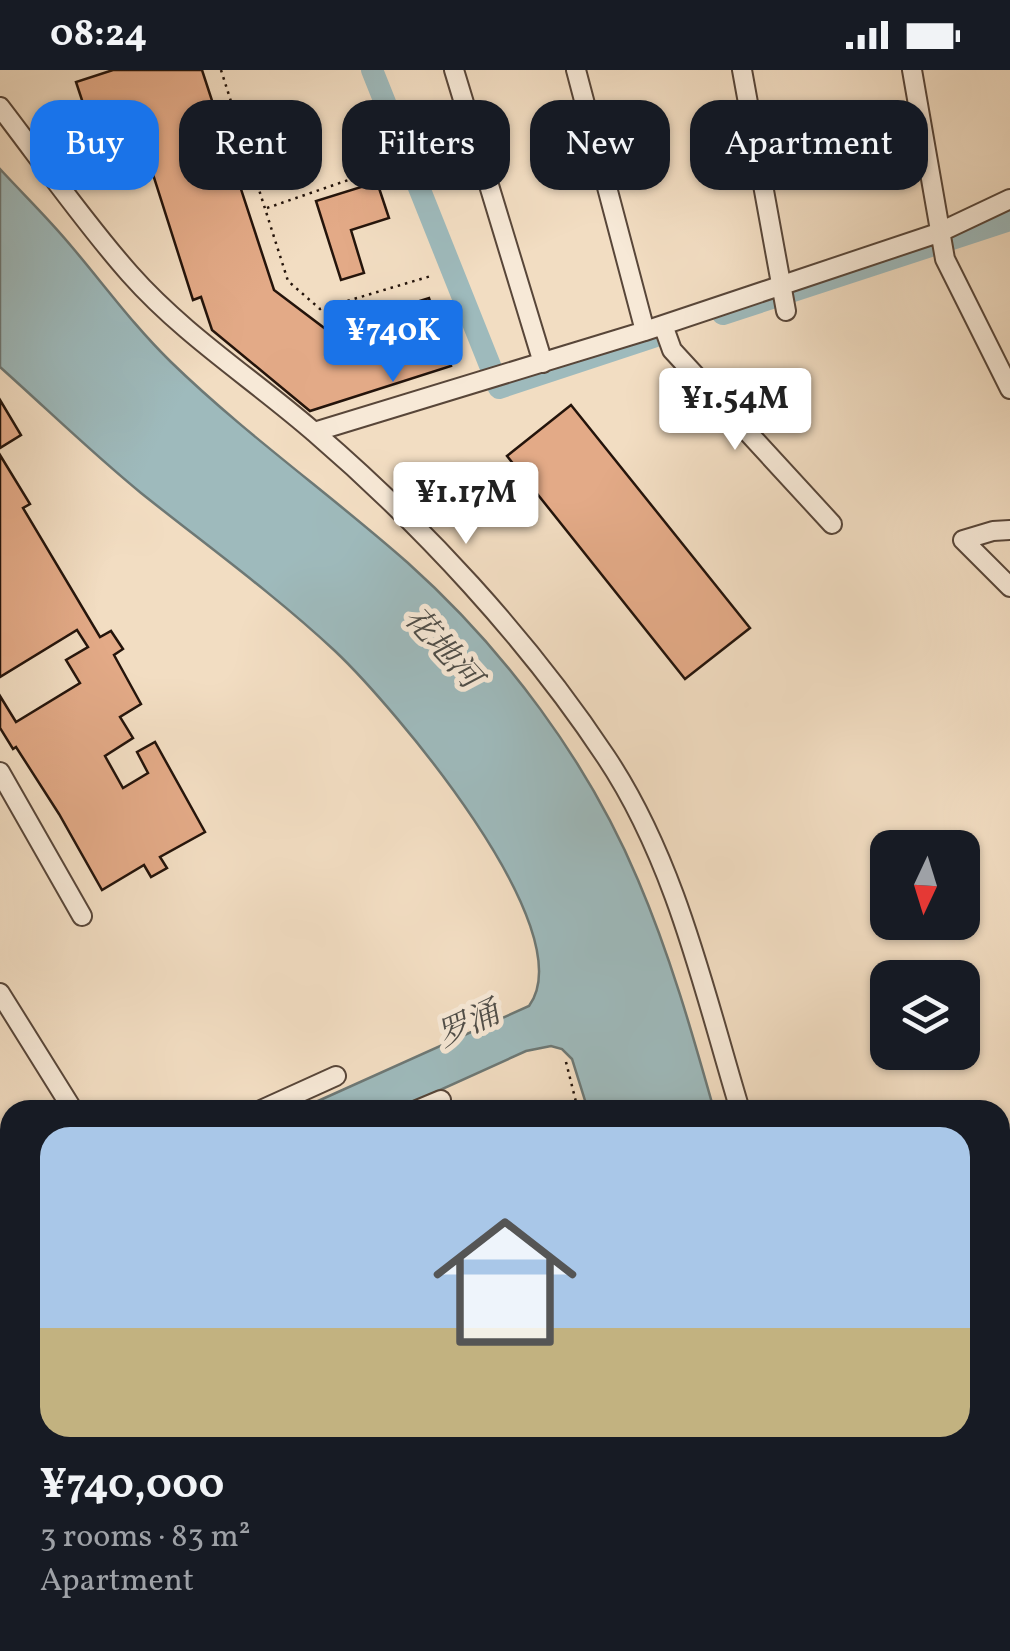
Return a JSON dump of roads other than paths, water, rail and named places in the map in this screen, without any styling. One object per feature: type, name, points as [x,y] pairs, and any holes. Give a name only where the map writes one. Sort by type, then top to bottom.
[{"type":"street","points":[[454,70],[544,363]]},
{"type":"street","points":[[576,70],[654,328],[832,524]]},
{"type":"street","points":[[742,70],[786,311]]},
{"type":"street","points":[[912,70],[945,259],[1010,388]]},
{"type":"street","points":[[0,107],[131,275],[212,352],[314,432],[435,548],[527,651],[608,759],[659,856],[737,1100]]},
{"type":"street","points":[[314,432],[654,328],[938,232],[1010,199]]},
{"type":"street","points":[[1010,530],[963,540],[1010,587]]},
{"type":"street","points":[[0,772],[82,916]]},
{"type":"street","points":[[0,994],[68,1100]]},
{"type":"street","points":[[283,1100],[336,1076]]},
{"type":"water","name":"花地河","points":[[0,169],[171,362],[408,563],[477,632],[540,709],[594,792],[638,880],[670,965],[711,1100],[585,1100],[572,1059],[562,1049],[551,1046],[526,1051],[418,1100],[320,1100],[529,1006],[539,971],[530,926],[507,874],[474,820],[362,678],[312,630],[123,478],[0,367]]},
{"type":"waterway","points":[[372,70],[499,388],[659,335]]},
{"type":"waterway","points":[[723,314],[1010,220]]},
{"type":"water label","name":"罗涌","points":[[469,1026]]}]
